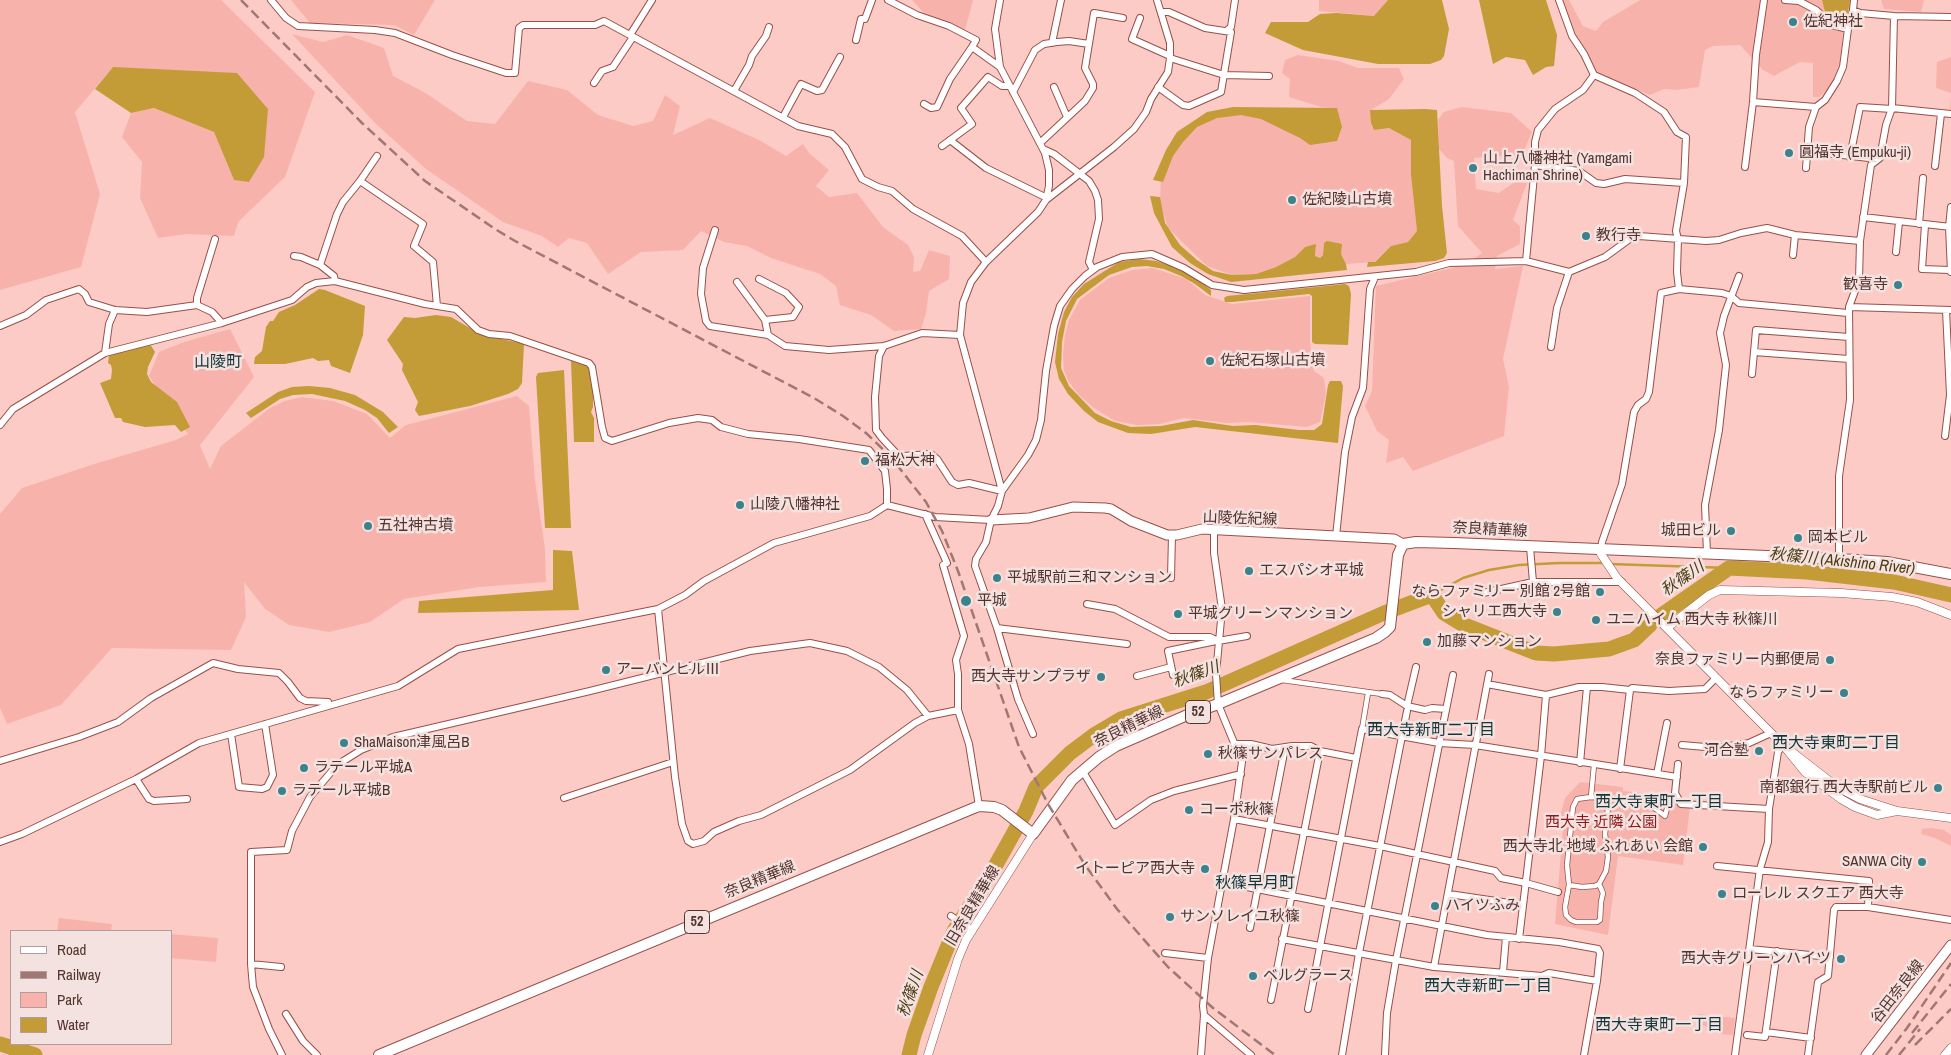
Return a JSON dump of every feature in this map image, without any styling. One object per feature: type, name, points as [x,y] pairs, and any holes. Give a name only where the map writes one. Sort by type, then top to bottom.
[{"type":"main road","name":"山陵佐紀線","points":[[992,520],[1029,518],[1073,507],[1111,508],[1131,521],[1167,535],[1202,529],[1394,538],[1403,544]]},
{"type":"main road","name":"奈良精華線","points":[[1030,832],[1082,770],[1116,746],[1218,702],[1376,638],[1390,627],[1398,555],[1403,544],[1416,542],[1530,552],[1707,553],[1839,559],[1887,562],[1951,574]]},
{"type":"main road","name":"奈良精華線","points":[[379,1055],[979,806]]},
{"type":"main road","points":[[979,806],[994,807],[1002,810],[1030,832]]},
{"type":"main road","name":"谷田奈良線","points":[[1866,1055],[1951,945]]},
{"type":"street","points":[[271,0],[286,18],[298,26],[375,30],[395,33],[452,56],[506,74],[515,73],[519,28],[523,25],[595,25],[604,21],[798,126],[832,134],[845,148],[862,178],[878,187],[892,191],[913,209],[962,236],[986,262]]},
{"type":"street","points":[[594,83],[602,71],[613,67],[652,0]]},
{"type":"street","points":[[856,40],[861,19],[865,18],[872,0]]},
{"type":"street","points":[[888,0],[917,15],[949,26],[976,40],[950,78],[937,107],[931,108],[924,104]]},
{"type":"street","points":[[1000,0],[996,29],[1000,67],[1041,146],[1049,170],[1046,199]]},
{"type":"street","points":[[1052,43],[1062,0]]},
{"type":"street","points":[[1002,491],[960,335],[963,303],[971,282],[986,262],[1038,212],[1046,199],[1080,174],[1134,129],[1146,112],[1158,87],[1168,72],[1170,57],[1170,43],[1157,0]]},
{"type":"street","points":[[1226,31],[1231,27],[1235,0]]},
{"type":"street","points":[[1559,0],[1572,36],[1584,54],[1594,75],[1635,93],[1664,112],[1677,132],[1686,137],[1684,183],[1677,222],[1679,289]]},
{"type":"street","points":[[1745,166],[1753,102],[1756,55],[1764,0]]},
{"type":"street","points":[[1785,0],[1799,1],[1816,10],[1832,25],[1848,29]]},
{"type":"street","points":[[1806,168],[1809,127],[1816,107],[1825,100],[1843,67],[1854,0]]},
{"type":"street","points":[[1853,10],[1860,13],[1894,16],[1951,17]]},
{"type":"street","points":[[1041,146],[1085,101],[1094,88],[1085,68],[1094,12],[1123,18]]},
{"type":"street","points":[[1158,87],[1183,105],[1189,106],[1220,92],[1230,32],[1205,28],[1169,12],[1161,12]]},
{"type":"street","points":[[1839,559],[1839,476],[1850,400],[1849,310],[1859,280],[1860,241],[1871,164],[1880,158],[1886,125],[1892,109],[1894,16]]},
{"type":"street","points":[[1140,18],[1132,40],[1170,57],[1224,75],[1269,76]]},
{"type":"street","points":[[734,91],[752,56],[766,36],[769,27]]},
{"type":"street","points":[[1012,89],[1035,50],[1044,44],[1069,41],[1089,44]]},
{"type":"street","points":[[972,47],[1000,67]]},
{"type":"street","points":[[782,117],[802,84],[817,91],[822,90],[840,57]]},
{"type":"street","points":[[1526,261],[1535,165],[1535,142],[1538,130],[1555,109],[1583,90],[1594,75]]},
{"type":"street","points":[[942,146],[972,124],[961,108],[988,77],[1002,86],[1012,89]]},
{"type":"street","points":[[1054,87],[1067,118]]},
{"type":"street","points":[[1753,102],[1816,107]]},
{"type":"street","points":[[1850,156],[1860,107],[1951,114]]},
{"type":"street","points":[[1935,166],[1941,114]]},
{"type":"street","points":[[950,140],[986,168],[1046,199]]},
{"type":"street","points":[[1041,146],[1089,181],[1098,200],[1100,219],[1089,262],[1093,270]]},
{"type":"street","points":[[1807,151],[1878,160]]},
{"type":"street","points":[[320,265],[337,214],[343,202],[377,156]]},
{"type":"street","points":[[1535,165],[1579,171],[1596,183],[1604,184],[1625,179],[1684,183]]},
{"type":"street","points":[[1923,178],[1922,269],[1950,271],[1951,207]]},
{"type":"street","points":[[360,181],[423,224],[414,246],[433,262],[437,306]]},
{"type":"street","points":[[1864,217],[1950,227]]},
{"type":"street","points":[[1896,252],[1899,222]]},
{"type":"street","points":[[1033,734],[1018,700],[997,628],[975,566],[976,559],[986,542],[1002,491],[1028,455],[1036,440],[1041,420],[1046,371],[1054,326],[1060,306],[1072,289],[1093,270],[1122,257],[1152,254],[1184,268],[1212,285],[1244,290],[1416,272],[1449,263],[1526,261],[1569,272],[1605,257],[1631,238],[1639,236],[1706,241],[1719,240],[1767,228],[1795,235],[1860,241]]},
{"type":"street","points":[[715,230],[703,268],[701,294],[706,320],[710,326],[768,335],[785,346],[829,350],[884,346],[922,333],[960,335]]},
{"type":"street","points":[[1793,255],[1795,235]]},
{"type":"street","points":[[197,305],[197,298],[215,238]]},
{"type":"street","points":[[294,256],[320,265],[334,276],[335,281]]},
{"type":"street","points":[[1552,348],[1558,308],[1568,281],[1569,272]]},
{"type":"street","points":[[1707,553],[1706,505],[1719,430],[1726,365],[1720,333],[1739,276]]},
{"type":"street","points":[[1336,536],[1345,452],[1352,417],[1363,388],[1370,289],[1375,277]]},
{"type":"street","points":[[759,279],[786,293],[799,307],[793,317],[765,320]]},
{"type":"street","points":[[0,425],[13,408],[105,353],[222,323],[292,300],[306,288],[316,284],[335,281],[425,304],[456,309],[478,330],[489,334],[510,336],[589,363],[592,367],[599,417],[605,438],[612,441],[669,423],[698,418],[712,420],[721,427],[748,434],[799,439],[869,450],[885,471],[888,488],[886,505]]},
{"type":"street","points":[[737,282],[765,320],[768,335]]},
{"type":"street","points":[[0,326],[26,315],[46,300],[79,289],[85,294],[89,302],[115,310],[147,312],[197,305],[212,312],[222,323]]},
{"type":"street","points":[[1945,436],[1949,419],[1951,372],[1949,310],[1849,310],[1739,303],[1731,296],[1722,293],[1679,289],[1661,293],[1649,392],[1646,399],[1638,405],[1634,412],[1622,484],[1602,542],[1601,552],[1619,580],[1668,627],[1783,745],[1806,772],[1841,799],[1876,815],[1897,812],[1951,818]]},
{"type":"street","points":[[105,353],[109,324],[115,310]]},
{"type":"street","points":[[1752,374],[1756,330],[1849,337]]},
{"type":"street","points":[[884,346],[878,356],[875,397],[876,430],[882,438],[896,453],[904,456],[931,454],[937,459],[952,482],[958,485],[969,483],[1002,491]]},
{"type":"street","points":[[1754,352],[1850,359]]},
{"type":"street","points":[[0,842],[22,834],[136,779],[199,743],[398,686],[458,650],[658,609],[685,595],[704,581],[774,543],[870,516],[886,505],[935,517],[992,520]]},
{"type":"street","points":[[924,514],[948,563],[943,565],[964,636],[956,660],[958,710],[969,744],[979,806]]},
{"type":"street","points":[[1201,1055],[1203,1006],[1208,958],[1234,819],[1242,762],[1218,702],[1216,674],[1222,609],[1214,552],[1214,530]]},
{"type":"street","points":[[1171,578],[1172,535]]},
{"type":"street","points":[[1530,552],[1533,582]]},
{"type":"street","points":[[1483,593],[1533,582],[1619,580]]},
{"type":"street","points":[[1668,627],[1709,595],[1720,590],[1841,593],[1892,597],[1917,602],[1951,615]]},
{"type":"street","points":[[1087,604],[1115,609],[1169,637],[1210,637],[1218,641]]},
{"type":"street","points":[[658,609],[673,762],[682,824],[688,842],[693,844],[704,841],[714,832],[738,821],[761,815],[850,770],[915,723],[928,716],[958,710]]},
{"type":"street","points":[[997,628],[1127,644]]},
{"type":"street","points":[[1173,675],[1168,651],[1248,636]]},
{"type":"street","points":[[282,1055],[269,1029],[253,987],[251,964],[251,852],[287,850],[292,832],[310,797],[336,765],[361,750],[393,737],[750,651],[810,643],[847,651],[879,667],[907,690],[928,716]]},
{"type":"street","points":[[0,761],[79,737],[118,722],[151,698],[213,663],[238,669],[280,673],[300,698],[306,701],[328,702],[328,706]]},
{"type":"street","points":[[1137,676],[1171,667]]},
{"type":"street","points":[[1342,1055],[1367,911],[1416,667]]},
{"type":"street","points":[[1434,967],[1489,674]]},
{"type":"street","points":[[1385,1055],[1387,1013],[1396,960],[1453,675]]},
{"type":"street","points":[[1487,684],[1546,695],[1579,687],[1670,691],[1705,689],[1716,678]]},
{"type":"street","points":[[1275,679],[1390,695],[1407,708],[1425,710],[1432,708],[1446,709]]},
{"type":"street","points":[[1580,763],[1588,687]]},
{"type":"street","points":[[1620,769],[1630,690]]},
{"type":"street","points":[[1308,1009],[1368,692]]},
{"type":"street","points":[[1519,939],[1541,756],[1546,695]]},
{"type":"street","points":[[1657,774],[1667,723]]},
{"type":"street","points":[[231,734],[239,787],[262,789],[267,787],[274,775],[266,724]]},
{"type":"street","points":[[1362,729],[1439,743],[1475,745],[1677,777]]},
{"type":"street","points":[[1682,745],[1717,748],[1749,743],[1771,733]]},
{"type":"street","points":[[1234,744],[1251,744],[1272,749],[1311,746],[1320,751],[1356,758]]},
{"type":"street","points":[[1735,1055],[1760,869],[1768,842],[1769,809],[1778,752],[1783,745]]},
{"type":"street","points":[[1250,928],[1268,824],[1285,748]]},
{"type":"street","points":[[1271,1000],[1320,751]]},
{"type":"street","points":[[564,798],[673,762]]},
{"type":"street","points":[[1591,797],[1594,764]]},
{"type":"street","points":[[1678,764],[1677,796],[1681,804],[1769,809]]},
{"type":"street","points":[[1082,770],[1115,824],[1151,800],[1174,791],[1241,774]]},
{"type":"street","points":[[136,779],[149,800],[187,799]]},
{"type":"street","points":[[1609,799],[1605,834],[1608,858],[1606,871],[1600,884],[1603,893],[1600,920],[1597,922],[1576,922],[1566,915],[1566,893],[1573,807],[1577,799],[1591,797],[1648,803],[1665,816],[1669,801],[1677,796]]},
{"type":"street","points":[[1234,819],[1380,846],[1495,871],[1501,878],[1566,893]]},
{"type":"street","name":"旧奈良精華線","points":[[928,1055],[958,959],[972,930],[1030,832]]},
{"type":"street","points":[[1717,866],[1869,881],[1868,907]]},
{"type":"street","points":[[1222,882],[1506,938],[1560,942],[1598,949],[1600,953],[1597,981],[1584,1055]]},
{"type":"street","points":[[1568,885],[1589,887],[1600,884]]},
{"type":"street","points":[[1448,894],[1523,905]]},
{"type":"street","points":[[1808,1055],[1818,982],[1828,976],[1834,910],[1836,907],[1868,907],[1951,920]]},
{"type":"street","points":[[951,916],[972,930]]},
{"type":"street","points":[[1503,972],[1506,938]]},
{"type":"street","points":[[1282,939],[1434,967],[1542,976],[1549,973],[1597,981]]},
{"type":"street","points":[[1750,948],[1830,958]]},
{"type":"street","points":[[1747,1035],[1765,1037],[1777,951]]},
{"type":"street","points":[[1165,953],[1208,958]]},
{"type":"street","points":[[251,964],[281,967]]},
{"type":"street","points":[[286,1014],[303,1041],[317,1055]]},
{"type":"street","points":[[1204,1015],[1251,1055]]},
{"type":"street","points":[[1766,1032],[1811,1038]]},
{"type":"street","points":[[1944,1055],[1951,1048]]},
{"type":"green space","points":[[0,0],[221,0],[315,92],[285,177],[238,222],[234,236],[187,234],[158,238],[140,198],[142,162],[122,137],[131,113],[154,108],[214,132],[234,180],[264,157],[113,67],[75,112],[100,194],[81,267],[0,290]]},
{"type":"green space","points":[[291,0],[435,0],[414,35],[394,25],[310,23]]},
{"type":"green space","points":[[912,0],[973,0],[965,30],[933,23]]},
{"type":"green space","points":[[1319,0],[1388,0],[1375,16],[1319,11]]},
{"type":"green space","points":[[1555,0],[1569,0],[1583,26],[1596,31],[1603,22],[1640,0],[1822,0],[1825,12],[1840,24],[1843,32],[1840,62],[1831,87],[1819,97],[1813,97],[1813,63],[1800,62],[1774,76],[1763,70],[1740,45],[1713,46],[1705,50],[1699,87],[1676,90],[1664,89],[1650,95],[1597,73],[1568,35]]},
{"type":"green space","points":[[1881,0],[1924,0],[1921,12],[1884,9]]},
{"type":"green space","points":[[292,34],[323,42],[347,35],[384,48],[393,76],[424,92],[467,121],[495,124],[528,81],[567,90],[598,115],[633,126],[653,121],[665,95],[680,106],[673,135],[710,118],[759,140],[786,156],[803,144],[809,153],[829,170],[816,186],[829,197],[857,193],[883,227],[908,245],[914,257],[913,272],[920,271],[929,250],[950,256],[949,279],[929,291],[926,313],[921,329],[894,331],[871,315],[840,305],[836,286],[820,274],[771,258],[747,246],[724,242],[701,231],[683,250],[641,252],[608,274],[587,243],[569,238],[558,247],[542,236],[503,222],[426,169],[376,124]]},
{"type":"green space","points":[[1298,55],[1339,61],[1358,68],[1399,68],[1404,79],[1389,99],[1371,110],[1371,123],[1374,130],[1389,128],[1411,140],[1411,175],[1417,231],[1408,242],[1391,246],[1374,262],[1346,264],[1341,254],[1324,243],[1323,255],[1320,258],[1315,257],[1316,245],[1305,247],[1295,257],[1276,267],[1256,274],[1232,275],[1207,266],[1168,228],[1160,202],[1161,171],[1179,141],[1211,116],[1259,109],[1310,145],[1337,109],[1321,107],[1289,97],[1290,79],[1282,73],[1285,60]]},
{"type":"green space","points":[[1951,57],[1951,93],[1936,88],[1937,62]]},
{"type":"green space","points":[[1462,107],[1511,113],[1532,132],[1522,155],[1474,158],[1476,189],[1499,193],[1519,179],[1529,178],[1513,220],[1520,226],[1520,244],[1497,256],[1495,269],[1523,266],[1503,359],[1509,387],[1504,436],[1413,471],[1403,457],[1386,463],[1389,440],[1377,431],[1365,406],[1372,391],[1376,286],[1456,267],[1469,262],[1482,253],[1458,226],[1454,161],[1447,158],[1439,149],[1438,120],[1444,112]]},
{"type":"green space","points":[[1153,268],[1186,279],[1205,295],[1232,304],[1310,296],[1310,342],[1314,371],[1324,378],[1326,394],[1320,422],[1307,427],[1249,422],[1227,423],[1184,418],[1160,424],[1137,425],[1115,421],[1094,408],[1079,395],[1069,382],[1064,371],[1063,355],[1069,320],[1080,300],[1109,278],[1132,270]]},
{"type":"green space","points":[[230,329],[254,377],[200,445],[210,469],[221,446],[270,408],[285,401],[302,397],[333,401],[367,414],[390,438],[406,425],[517,396],[529,406],[535,480],[545,549],[546,582],[479,587],[404,599],[370,622],[329,632],[289,625],[265,609],[244,582],[246,617],[231,650],[112,648],[61,705],[7,724],[0,708],[0,514],[22,488],[176,440],[188,434],[149,376],[159,352],[184,342]]},
{"type":"green space","name":"西大寺 近隣 公園","points":[[1580,782],[1623,787],[1623,791],[1671,796],[1678,805],[1690,807],[1683,865],[1618,856],[1608,935],[1555,924],[1564,816],[1560,816],[1565,798]]},
{"type":"green space","points":[[1922,829],[1944,830],[1951,835],[1951,846],[1921,834]]},
{"type":"green space","points":[[59,918],[112,924],[111,930],[57,930]]},
{"type":"green space","points":[[172,934],[218,938],[216,962],[172,958]]},
{"type":"green space","points":[[1698,1014],[1735,1018],[1733,1035],[1720,1034],[1721,1028],[1697,1025]]},
{"type":"water","points":[[1388,0],[1442,0],[1449,29],[1444,56],[1441,60],[1430,64],[1378,64],[1303,50],[1265,33],[1271,22],[1308,22],[1320,14],[1336,13],[1374,16]]},
{"type":"water","points":[[1479,0],[1546,0],[1557,35],[1554,66],[1546,67],[1533,75],[1525,60],[1506,57],[1493,64]]},
{"type":"water","points":[[1822,0],[1850,0],[1847,19],[1840,24],[1825,12]]},
{"type":"water","points":[[113,67],[237,73],[268,109],[264,157],[249,182],[234,180],[214,132],[154,108],[131,113],[95,89]]},
{"type":"water","points":[[1233,107],[1337,108],[1342,127],[1337,141],[1310,145],[1261,119],[1241,115],[1217,118],[1197,127],[1183,142],[1173,156],[1163,182],[1153,180],[1166,150],[1177,132],[1207,112]]},
{"type":"water","points":[[1370,110],[1437,110],[1442,206],[1447,253],[1444,258],[1435,261],[1367,267],[1368,262],[1375,262],[1391,246],[1408,242],[1417,231],[1411,175],[1411,140],[1389,128],[1374,130],[1371,123]]},
{"type":"water","points":[[1150,196],[1160,197],[1165,223],[1180,245],[1213,271],[1232,275],[1256,274],[1276,267],[1295,257],[1305,247],[1316,244],[1315,256],[1320,258],[1323,255],[1324,243],[1327,241],[1342,244],[1341,254],[1347,270],[1231,282],[1208,274],[1190,263],[1172,247],[1154,213]]},
{"type":"water","points":[[1139,259],[1156,261],[1193,276],[1211,290],[1211,296],[1181,276],[1164,269],[1147,266],[1132,267],[1109,275],[1077,299],[1066,321],[1062,342],[1061,368],[1069,386],[1095,413],[1111,421],[1131,427],[1161,426],[1193,420],[1233,426],[1255,425],[1314,430],[1322,424],[1330,381],[1341,381],[1343,386],[1338,443],[1195,427],[1151,434],[1128,433],[1098,422],[1084,411],[1068,394],[1059,379],[1055,362],[1058,334],[1064,312],[1072,297],[1084,284],[1119,262]]},
{"type":"water","points":[[1345,284],[1349,286],[1351,294],[1348,345],[1315,344],[1312,342],[1312,296],[1309,294],[1232,302],[1225,302],[1224,298],[1227,296]]},
{"type":"water","points":[[319,289],[365,306],[363,335],[350,373],[331,366],[329,360],[318,361],[313,358],[285,364],[254,364],[255,357],[262,351],[266,327],[270,321],[273,321],[279,312],[295,305]]},
{"type":"water","points":[[436,315],[451,317],[480,334],[524,344],[522,383],[518,389],[470,406],[419,416],[415,410],[418,402],[402,370],[403,364],[387,340],[404,317],[415,318]]},
{"type":"water","points":[[150,344],[155,352],[147,374],[151,382],[177,402],[190,427],[181,432],[175,425],[145,427],[123,422],[121,418],[115,418],[100,383],[111,379],[112,370],[111,365],[108,363],[109,355]]},
{"type":"water","points":[[571,361],[588,366],[593,392],[591,412],[594,418],[594,442],[574,442]]},
{"type":"water","points":[[564,370],[571,528],[545,528],[536,377],[538,373]]},
{"type":"water","points":[[292,387],[330,388],[355,395],[383,412],[398,427],[389,433],[377,418],[365,410],[345,401],[312,394],[293,395],[280,399],[251,418],[246,413],[278,392]]},
{"type":"water","points":[[553,550],[572,551],[579,610],[418,613],[419,601],[553,590]]},
{"type":"waterway","points":[[1432,595],[1463,578],[1489,570],[1519,565],[1604,563]]},
{"type":"waterway","points":[[1610,564],[1729,568]]},
{"type":"waterway","name":"秋篠川 (Akishino River)","points":[[1656,619],[1729,568],[1807,572],[1894,582],[1951,595]]},
{"type":"waterway","name":"秋篠川","points":[[909,1055],[931,987],[954,931],[993,870],[1026,811],[1036,787],[1070,753],[1094,735],[1121,719],[1206,692],[1384,613],[1432,595],[1444,613],[1462,624],[1536,653],[1554,654],[1609,649],[1634,640],[1650,625]]},
{"type":"waterway","name":"秋篠川","points":[[0,1044],[35,1055]]},
{"type":"railway","points":[[241,0],[362,123],[425,181],[515,241],[814,398],[866,433],[890,456],[926,502],[942,531],[958,571],[1019,747],[1048,804],[1085,865],[1117,909],[1168,967],[1213,1008],[1275,1055]]},
{"type":"railway","points":[[1886,1055],[1907,1028],[1951,963]]},
{"type":"railway","points":[[1912,1033],[1951,984]]},
{"type":"railway","points":[[1915,1045],[1951,1009]]},
{"type":"railway","points":[[1899,1055],[1920,1029]]},
{"type":"place","name":"佐紀神社","points":[[1793,22]]},
{"type":"place","name":"圓福寺 (Empuku-ji)","points":[[1789,153]]},
{"type":"place","name":"山上八幡神社 (Yamgami Hachiman Shrine)","points":[[1473,168]]},
{"type":"place","name":"佐紀陵山古墳","points":[[1292,200]]},
{"type":"place","name":"教行寺","points":[[1586,236]]},
{"type":"place","name":"歓喜寺","points":[[1898,285]]},
{"type":"place","name":"佐紀石塚山古墳","points":[[1210,361]]},
{"type":"place","name":"福松大神","points":[[865,461]]},
{"type":"place","name":"山陵八幡神社","points":[[740,505]]},
{"type":"place","name":"五社神古墳","points":[[368,526]]},
{"type":"place","name":"城田ビル","points":[[1731,531]]},
{"type":"place","name":"岡本ビル","points":[[1798,538]]},
{"type":"place","name":"エスパシオ平城","points":[[1249,571]]},
{"type":"place","name":"平城駅前三和マンション","points":[[997,578]]},
{"type":"place","name":"ならファミリー 別館 2号館","points":[[1600,592]]},
{"type":"place","name":"平城","points":[[966,601]]},
{"type":"place","name":"シャリエ西大寺","points":[[1557,612]]},
{"type":"place","name":"平城グリーンマンション","points":[[1178,614]]},
{"type":"place","name":"ユニハイム 西大寺 秋篠川","points":[[1596,620]]},
{"type":"place","name":"加藤マンション","points":[[1427,642]]},
{"type":"place","name":"奈良ファミリー内郵便局","points":[[1830,660]]},
{"type":"place","name":"アーバンヒルⅢ","points":[[606,670]]},
{"type":"place","name":"西大寺サンプラザ","points":[[1101,677]]},
{"type":"place","name":"ならファミリー","points":[[1844,693]]},
{"type":"place","name":"ShaMaison津風呂B","points":[[344,743]]},
{"type":"place","name":"河合塾","points":[[1759,751]]},
{"type":"place","name":"秋篠サンパレス","points":[[1208,754]]},
{"type":"place","name":"ラテール平城A","points":[[304,768]]},
{"type":"place","name":"南都銀行 西大寺駅前ビル","points":[[1938,788]]},
{"type":"place","name":"ラテール平城B","points":[[282,791]]},
{"type":"place","name":"コーポ秋篠","points":[[1189,810]]},
{"type":"place","name":"西大寺北 地域 ふれあい 会館","points":[[1703,847]]},
{"type":"place","name":"SANWA City","points":[[1922,862]]},
{"type":"place","name":"イトーピア西大寺","points":[[1205,869]]},
{"type":"place","name":"ローレル スクエア 西大寺","points":[[1722,894]]},
{"type":"place","name":"ハイツふみ","points":[[1435,906]]},
{"type":"place","name":"サンソレイユ秋篠","points":[[1170,917]]},
{"type":"place","name":"西大寺グリーンハイツ","points":[[1841,959]]},
{"type":"place","name":"ベルグラース","points":[[1253,976]]},
{"type":"district","name":"山陵町","points":[[218,363]]},
{"type":"district","name":"西大寺新町二丁目","points":[[1431,731]]},
{"type":"district","name":"西大寺東町二丁目","points":[[1836,744]]},
{"type":"district","name":"西大寺東町一丁目","points":[[1659,803]]},
{"type":"district","name":"秋篠早月町","points":[[1255,884]]},
{"type":"district","name":"西大寺新町一丁目","points":[[1488,987]]},
{"type":"district","name":"西大寺東町一丁目","points":[[1659,1026]]}]
